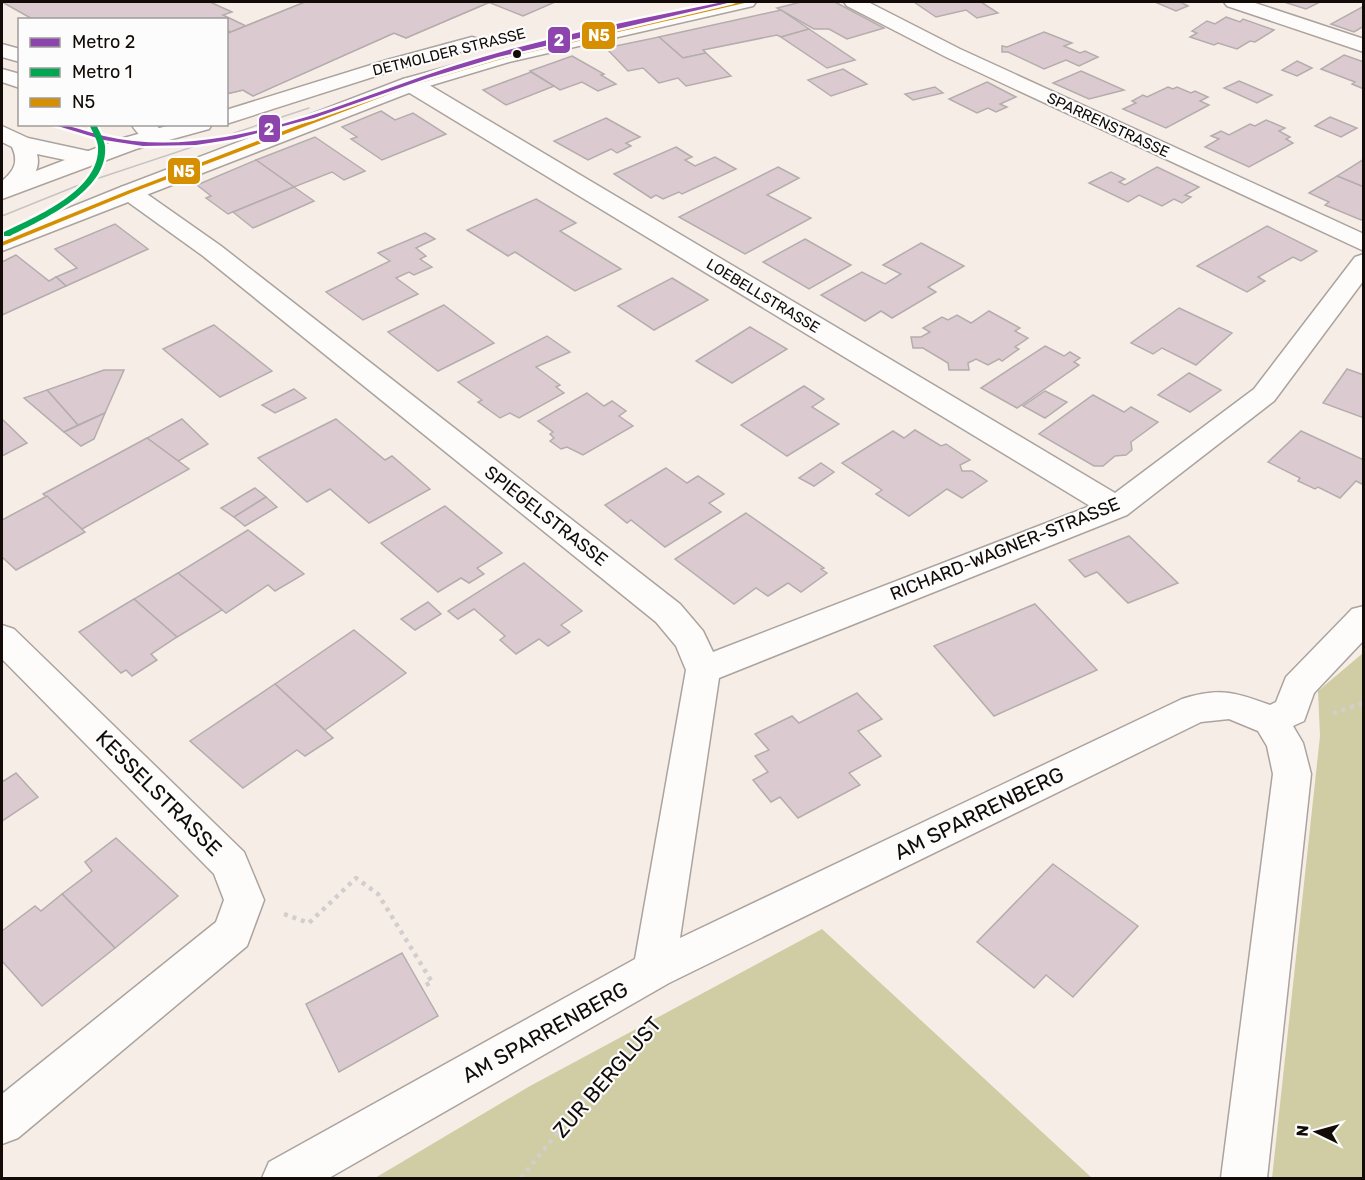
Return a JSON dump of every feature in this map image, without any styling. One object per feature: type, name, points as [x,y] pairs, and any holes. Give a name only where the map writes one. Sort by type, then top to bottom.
[{"type":"street","name":"DETMOLDER STRASSE","points":[[228,115],[455,47],[671,2]]},
{"type":"street","name":"DETMOLDER STRASSE","points":[[2,244],[129,192],[411,84],[524,52],[747,2]]},
{"type":"street","name":"SPARRENSTRASSE","points":[[854,2],[953,53],[1364,244]]},
{"type":"street","points":[[1234,2],[1364,46]]},
{"type":"street","points":[[2,50],[18,55]]},
{"type":"street","points":[[2,75],[18,81]]},
{"type":"street","name":"LOEBELLSTRASSE","points":[[411,84],[1116,508]]},
{"type":"street","points":[[2,191],[89,158],[147,130],[183,126]]},
{"type":"street","points":[[89,158],[129,192],[145,172],[155,146],[147,130]]},
{"type":"street","name":"DETMOLDER STRASSE","points":[[11,138],[89,158],[150,162],[214,161]]},
{"type":"street","points":[[2,191],[22,175],[28,165],[28,154],[11,138]]},
{"type":"street","name":"SPIEGELSTRASSE","points":[[129,192],[205,245],[668,613],[691,640],[703,670]]},
{"type":"street","name":"RICHARD-WAGNER-STRASSE","points":[[703,670],[1116,508],[1264,395],[1364,262]]},
{"type":"street","points":[[1244,1179],[1292,774],[1285,743],[1271,722],[1292,711],[1298,687],[1364,618]]},
{"type":"street","name":"KESSELSTRASSE","points":[[2,638],[230,864],[244,900]]},
{"type":"street","points":[[654,970],[703,670]]},
{"type":"street","name":"AM SPARRENBERG","points":[[285,1179],[654,970],[1195,709],[1231,705],[1271,722]]},
{"type":"street","points":[[2,1122],[233,933],[244,900]]},
{"type":"path","points":[[244,900],[309,923],[356,878],[378,894],[432,982],[422,987]]},
{"type":"path","name":"ZUR BERGLUST","points":[[521,1179],[582,1102],[666,1010],[668,1000],[654,970]]},
{"type":"shaded area","points":[[1363,653],[1363,1178],[1272,1178],[1320,736],[1318,691]]},
{"type":"shaded area","points":[[822,929],[1092,1178],[375,1178],[530,1086]]},
{"type":"building","points":[[2,2],[210,2],[232,12],[223,15],[246,26],[231,32],[228,31],[228,18],[30,18]]},
{"type":"building","points":[[305,2],[490,2],[406,38],[394,33],[253,96],[243,90],[228,94],[228,33]],"holes":[[[324,17],[349,28],[270,61],[247,49]]]},
{"type":"building","points":[[305,2],[490,2],[406,38],[394,33],[253,96],[243,90],[228,94],[228,33]]},
{"type":"building","points":[[488,2],[555,2],[523,16]]},
{"type":"building","points":[[801,2],[835,2],[884,28],[847,39],[829,29],[814,29],[777,8]]},
{"type":"building","points":[[914,2],[981,2],[998,13],[977,18],[966,10],[936,17]]},
{"type":"building","points":[[1155,2],[1187,2],[1182,3],[1188,6],[1176,11]]},
{"type":"building","points":[[1284,2],[1320,2],[1306,9]]},
{"type":"building","points":[[1364,6],[1364,26],[1354,32],[1331,24]]},
{"type":"building","points":[[781,10],[809,29],[781,37],[777,35],[703,50],[706,53],[683,58],[659,37]]},
{"type":"building","points":[[1226,17],[1240,22],[1243,19],[1274,30],[1255,42],[1250,41],[1237,49],[1218,43],[1214,45],[1190,37],[1197,33],[1192,31],[1207,21],[1215,24]]},
{"type":"building","points":[[809,29],[855,60],[827,68],[781,37]]},
{"type":"building","points":[[1044,32],[1072,43],[1064,46],[1098,57],[1079,66],[1066,60],[1044,69],[1008,52],[1002,52],[1002,46],[1007,47]]},
{"type":"building","points":[[659,37],[683,58],[706,53],[731,76],[686,86],[678,78],[659,83],[643,68],[628,71],[606,48]]},
{"type":"building","points":[[1344,55],[1364,62],[1364,89],[1352,84],[1355,82],[1321,69]]},
{"type":"building","points":[[572,56],[604,74],[601,75],[616,84],[598,91],[582,82],[560,90],[530,71]]},
{"type":"building","points":[[1297,61],[1312,68],[1297,76],[1282,70]]},
{"type":"building","points":[[843,69],[867,84],[831,96],[808,80]]},
{"type":"building","points":[[1081,71],[1124,90],[1089,99],[1053,83]]},
{"type":"building","points":[[531,72],[554,86],[506,105],[483,90]]},
{"type":"building","points":[[1239,81],[1272,95],[1257,103],[1224,88]]},
{"type":"building","points":[[987,82],[1016,97],[1000,104],[1007,107],[996,112],[988,108],[977,113],[949,99]]},
{"type":"building","points":[[935,87],[943,93],[913,100],[905,94]]},
{"type":"building","points":[[1168,87],[1173,89],[1177,87],[1191,93],[1195,91],[1208,97],[1200,101],[1209,105],[1166,128],[1123,109],[1136,103],[1132,101],[1143,95],[1147,97]]},
{"type":"building","points":[[381,111],[395,120],[413,113],[446,134],[382,160],[351,139],[357,137],[342,127]]},
{"type":"building","points":[[1330,117],[1357,128],[1341,137],[1315,126]]},
{"type":"building","points":[[606,118],[640,137],[626,143],[631,146],[617,153],[611,149],[588,160],[554,141]]},
{"type":"building","points":[[1266,120],[1285,128],[1279,131],[1290,137],[1286,139],[1293,143],[1249,167],[1205,147],[1219,139],[1211,136],[1221,131],[1229,135],[1250,124],[1255,126]]},
{"type":"building","points":[[315,137],[365,171],[344,180],[332,172],[294,187],[256,160]]},
{"type":"building","points":[[676,147],[692,157],[685,160],[695,166],[715,157],[736,169],[682,194],[679,192],[663,199],[656,195],[651,198],[614,174]]},
{"type":"building","points":[[1364,159],[1364,187],[1337,176]]},
{"type":"building","points":[[256,160],[294,187],[228,214],[206,198],[211,196],[197,185]]},
{"type":"building","points":[[778,167],[799,178],[767,195],[811,218],[745,254],[679,217]]},
{"type":"building","points":[[1157,167],[1199,187],[1185,195],[1191,197],[1182,203],[1174,199],[1162,206],[1139,195],[1128,202],[1089,183],[1111,172],[1125,179],[1119,182],[1125,185]]},
{"type":"building","points":[[1337,176],[1364,187],[1364,219],[1361,220],[1325,205],[1329,202],[1309,193]]},
{"type":"building","points":[[294,187],[314,201],[253,228],[233,212]]},
{"type":"building","points":[[536,199],[576,223],[560,231],[621,269],[575,291],[515,252],[508,256],[467,230]]},
{"type":"building","points":[[115,224],[148,249],[66,286],[56,277],[77,268],[55,249]]},
{"type":"building","points":[[1267,226],[1317,251],[1301,261],[1293,257],[1258,277],[1265,281],[1247,292],[1197,266]]},
{"type":"building","points":[[425,233],[435,239],[416,248],[426,256],[420,259],[432,267],[414,275],[409,272],[396,278],[418,294],[363,320],[326,292],[390,261],[378,253]]},
{"type":"building","points":[[805,239],[851,265],[809,289],[763,262]]},
{"type":"building","points":[[921,243],[964,266],[928,287],[936,292],[892,318],[881,311],[865,321],[821,295],[862,272],[885,284],[901,274],[883,265]]},
{"type":"building","points":[[16,255],[49,281],[56,277],[66,286],[2,315],[2,262]]},
{"type":"building","points":[[672,278],[708,300],[654,330],[618,306]]},
{"type":"building","points":[[444,305],[494,343],[438,371],[388,332]]},
{"type":"building","points":[[1179,308],[1232,333],[1196,365],[1162,348],[1153,354],[1131,343]]},
{"type":"building","points":[[989,311],[1020,328],[1015,331],[1028,338],[1015,347],[1019,349],[1002,361],[999,359],[988,365],[976,359],[968,363],[969,370],[949,370],[948,363],[923,348],[913,348],[911,337],[921,337],[930,332],[923,328],[942,317],[948,320],[957,315],[971,323]]},
{"type":"building","points":[[214,325],[272,371],[220,397],[163,349]]},
{"type":"building","points":[[750,327],[787,349],[732,383],[696,361]]},
{"type":"building","points":[[547,336],[570,352],[536,367],[560,385],[556,387],[564,393],[519,418],[510,413],[500,418],[478,402],[482,400],[458,382]]},
{"type":"building","points":[[1045,346],[1064,356],[1070,352],[1080,358],[1074,362],[1079,365],[1017,408],[981,388]]},
{"type":"building","points":[[1347,369],[1364,375],[1364,418],[1323,403]]},
{"type":"building","points":[[104,370],[124,370],[105,413],[78,425],[47,390]]},
{"type":"building","points":[[1189,373],[1221,390],[1190,412],[1158,395]]},
{"type":"building","points":[[804,386],[824,399],[812,407],[839,424],[787,456],[741,425]]},
{"type":"building","points":[[294,389],[306,398],[275,413],[262,405]]},
{"type":"building","points":[[47,390],[78,425],[64,432],[24,398]]},
{"type":"building","points":[[1045,391],[1067,402],[1045,418],[1023,406]]},
{"type":"building","points":[[587,393],[604,406],[612,401],[626,411],[619,416],[633,426],[583,455],[567,447],[561,449],[550,441],[554,438],[550,434],[553,432],[538,421]]},
{"type":"building","points":[[1093,395],[1124,412],[1131,407],[1158,422],[1131,442],[1132,450],[1126,455],[1115,456],[1103,466],[1094,466],[1039,434]]},
{"type":"building","points":[[105,413],[94,439],[81,446],[64,432]]},
{"type":"building","points":[[2,419],[27,443],[2,456]]},
{"type":"building","points":[[182,419],[208,444],[178,461],[147,438]]},
{"type":"building","points":[[336,419],[385,460],[392,456],[430,489],[369,523],[330,489],[307,502],[258,458]]},
{"type":"building","points":[[915,430],[941,446],[946,444],[970,460],[960,465],[962,471],[972,471],[987,481],[962,498],[947,489],[909,516],[876,494],[882,490],[842,463],[893,431],[904,438]]},
{"type":"building","points":[[1301,431],[1364,460],[1364,485],[1356,481],[1340,498],[1318,487],[1315,489],[1298,481],[1300,478],[1268,462]]},
{"type":"building","points":[[147,438],[189,469],[82,529],[43,494]]},
{"type":"building","points":[[821,463],[834,472],[814,486],[799,478]]},
{"type":"building","points":[[666,468],[687,483],[698,476],[724,494],[709,503],[721,512],[665,547],[631,520],[627,523],[605,505]]},
{"type":"building","points":[[255,488],[266,497],[234,517],[221,508]]},
{"type":"building","points":[[47,496],[85,532],[16,570],[2,557],[2,520]]},
{"type":"building","points":[[266,497],[277,507],[245,526],[234,517]]},
{"type":"building","points":[[445,506],[502,553],[477,568],[484,574],[469,583],[461,578],[438,592],[381,543]]},
{"type":"building","points":[[746,513],[824,568],[821,569],[827,573],[801,592],[788,583],[768,596],[756,588],[734,604],[675,559]]},
{"type":"building","points":[[248,530],[304,574],[275,591],[268,585],[226,613],[178,573]]},
{"type":"building","points":[[1129,536],[1178,583],[1128,603],[1097,572],[1085,577],[1069,560]]},
{"type":"building","points":[[524,563],[582,611],[561,625],[570,632],[548,646],[539,639],[516,654],[500,640],[505,636],[474,609],[458,619],[448,611]]},
{"type":"building","points":[[178,573],[222,610],[177,637],[134,599]]},
{"type":"building","points":[[134,599],[177,637],[151,654],[157,660],[132,676],[126,670],[121,673],[79,632]]},
{"type":"building","points":[[428,602],[441,614],[415,630],[401,619]]},
{"type":"building","points":[[1035,604],[1097,670],[994,716],[934,646]]},
{"type":"building","points":[[354,630],[406,673],[325,730],[275,684]]},
{"type":"building","points":[[275,684],[333,738],[305,756],[297,750],[243,788],[190,741]]},
{"type":"building","points":[[857,693],[882,719],[858,731],[881,756],[849,773],[860,785],[798,818],[780,797],[771,802],[753,780],[768,772],[755,756],[769,750],[755,734],[792,716],[799,723]]},
{"type":"building","points":[[16,773],[38,797],[2,821],[2,782]]},
{"type":"building","points":[[116,838],[178,896],[115,948],[62,894],[92,871],[85,862]]},
{"type":"building","points":[[1053,864],[1138,926],[1073,997],[1046,975],[1034,988],[977,942]]},
{"type":"building","points":[[62,894],[115,948],[42,1006],[2,961],[2,931],[35,906],[41,911]]},
{"type":"building","points":[[402,953],[438,1016],[339,1072],[306,1004]]},
{"type":"tram line","points":[[2,216],[84,183],[309,108]]},
{"type":"metro line","name":"2","points":[[60,126],[104,138],[156,145],[196,143],[235,137],[312,116],[463,65],[596,31],[729,2]]},
{"type":"metro line","name":"1","points":[[7,234],[60,206],[92,178],[101,161],[101,143],[93,126]]},
{"type":"transit line","name":"N5","points":[[2,244],[129,192],[411,84],[504,57],[746,2]]}]
